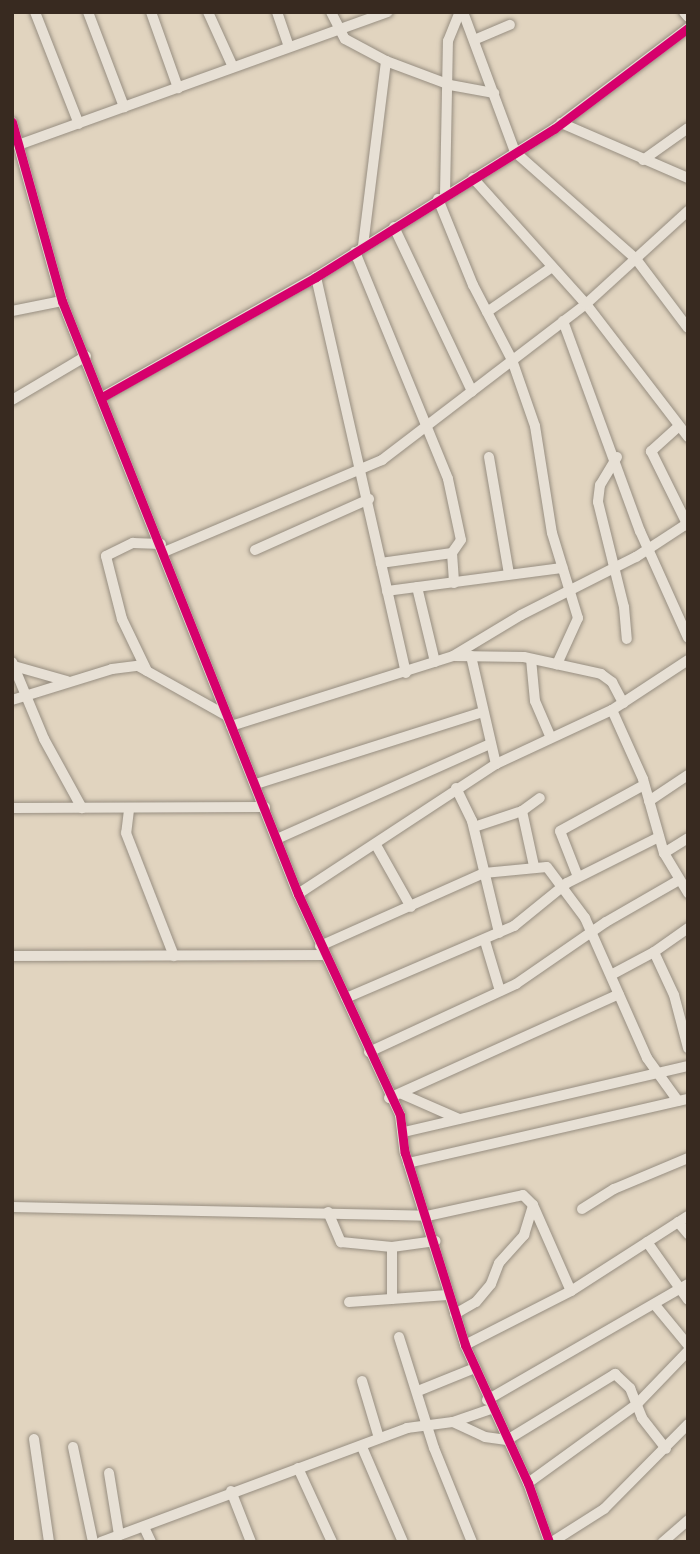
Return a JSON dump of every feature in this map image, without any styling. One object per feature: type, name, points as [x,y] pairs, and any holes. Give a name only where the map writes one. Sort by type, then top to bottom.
[{"type":"street","points":[[35,12],[79,124]]},
{"type":"street","points":[[89,12],[124,107]]},
{"type":"street","points":[[151,12],[178,88]]},
{"type":"street","points":[[208,12],[233,67]]},
{"type":"street","points":[[276,12],[289,46]]},
{"type":"street","points":[[331,12],[338,30],[349,42],[386,61],[450,85],[494,93]]},
{"type":"street","points":[[18,145],[388,12]]},
{"type":"street","points":[[461,12],[515,152],[636,259],[687,323]]},
{"type":"street","points":[[461,12],[449,41],[450,85],[441,197],[487,312],[512,360],[535,426],[562,568],[578,618],[557,663]]},
{"type":"street","points":[[684,12],[688,17]]},
{"type":"street","points":[[474,40],[510,25]]},
{"type":"street","points":[[104,396],[316,277],[515,152],[561,123],[688,28]]},
{"type":"street","points":[[386,61],[359,249],[456,506],[461,540],[452,553],[454,583]]},
{"type":"street","points":[[12,122],[62,301],[104,396],[229,721],[279,838],[298,894],[404,1132],[408,1163],[436,1241],[448,1295],[465,1345],[489,1404],[528,1483],[550,1542],[604,1508],[667,1449],[688,1424]]},
{"type":"street","points":[[561,123],[688,178]]},
{"type":"street","points":[[643,160],[688,128]]},
{"type":"street","points":[[473,178],[586,304],[688,438]]},
{"type":"street","points":[[147,671],[122,619],[106,556],[133,543],[163,548],[361,470],[388,456],[586,304],[688,211]]},
{"type":"street","points":[[394,228],[472,391]]},
{"type":"street","points":[[487,312],[552,267]]},
{"type":"street","points":[[316,277],[369,499],[405,673]]},
{"type":"street","points":[[12,311],[62,301]]},
{"type":"street","points":[[564,321],[589,398],[617,457],[649,549],[688,638]]},
{"type":"street","points":[[12,400],[86,356]]},
{"type":"street","points":[[12,700],[67,681],[128,666],[147,671],[229,721],[405,673],[453,656],[569,589],[613,570],[687,524],[652,456],[656,445],[679,426]]},
{"type":"street","points":[[489,457],[509,574]]},
{"type":"street","points":[[617,457],[598,493],[613,570],[624,607],[627,639]]},
{"type":"street","points":[[255,550],[369,499]]},
{"type":"street","points":[[381,564],[452,553]]},
{"type":"street","points":[[387,591],[562,568]]},
{"type":"street","points":[[417,587],[435,662]]},
{"type":"street","points":[[453,656],[531,659],[605,676],[623,703]]},
{"type":"street","points":[[471,656],[496,764]]},
{"type":"street","points":[[531,659],[535,701],[551,738]]},
{"type":"street","points":[[298,894],[496,764],[612,710],[688,660]]},
{"type":"street","points":[[13,664],[67,681]]},
{"type":"street","points":[[13,664],[44,738],[82,808]]},
{"type":"street","points":[[612,710],[645,785],[664,853],[688,893]]},
{"type":"street","points":[[256,784],[483,712]]},
{"type":"street","points":[[279,838],[490,744]]},
{"type":"street","points":[[649,801],[688,775]]},
{"type":"street","points":[[578,877],[560,831],[645,785]]},
{"type":"street","points":[[456,788],[474,827],[499,933]]},
{"type":"street","points":[[474,827],[523,811],[540,798]]},
{"type":"street","points":[[12,807],[129,810],[265,807]]},
{"type":"street","points":[[129,810],[126,832],[174,956]]},
{"type":"street","points":[[523,811],[534,866]]},
{"type":"street","points":[[346,998],[485,941],[526,920],[578,877],[659,837]]},
{"type":"street","points":[[664,853],[688,838]]},
{"type":"street","points":[[376,845],[411,907]]},
{"type":"street","points":[[12,957],[174,956],[323,951],[484,873],[534,866],[551,869],[592,932],[655,1074],[683,1100]]},
{"type":"street","points":[[369,1052],[527,977],[592,932],[679,880]]},
{"type":"street","points":[[611,975],[654,952],[688,928]]},
{"type":"street","points":[[485,941],[499,991]]},
{"type":"street","points":[[654,952],[674,995],[688,1048]]},
{"type":"street","points":[[389,1098],[619,993]]},
{"type":"street","points":[[404,1132],[688,1066]]},
{"type":"street","points":[[402,1094],[459,1119]]},
{"type":"street","points":[[408,1163],[683,1100]]},
{"type":"street","points":[[582,1209],[624,1184],[688,1158]]},
{"type":"street","points":[[12,1207],[427,1216],[513,1194],[523,1195],[533,1205],[572,1291]]},
{"type":"street","points":[[455,1314],[476,1302],[491,1283],[499,1263],[524,1235],[533,1205]]},
{"type":"street","points":[[328,1212],[339,1241],[392,1247],[436,1241]]},
{"type":"street","points":[[465,1345],[572,1291],[683,1219],[688,1234]]},
{"type":"street","points":[[648,1242],[684,1287],[688,1300]]},
{"type":"street","points":[[392,1247],[393,1299]]},
{"type":"street","points":[[453,1422],[489,1404],[684,1287]]},
{"type":"street","points":[[349,1302],[448,1295]]},
{"type":"street","points":[[656,1305],[688,1345]]},
{"type":"street","points":[[399,1337],[472,1542]]},
{"type":"street","points":[[528,1483],[637,1404],[688,1351]]},
{"type":"street","points":[[418,1391],[475,1368]]},
{"type":"street","points":[[101,1542],[231,1491],[428,1422],[453,1422],[485,1437],[507,1440],[613,1374],[630,1388],[645,1423],[667,1449]]},
{"type":"street","points":[[362,1381],[379,1438]]},
{"type":"street","points":[[34,1439],[49,1542]]},
{"type":"street","points":[[73,1447],[93,1542]]},
{"type":"street","points":[[362,1447],[403,1542]]},
{"type":"street","points":[[298,1468],[332,1542]]},
{"type":"street","points":[[109,1473],[119,1535]]},
{"type":"street","points":[[231,1491],[251,1542]]},
{"type":"street","points":[[663,1542],[688,1520]]},
{"type":"street","points":[[144,1527],[151,1542]]},
{"type":"cycle path","points":[[104,396],[316,277],[554,129],[688,28]]},
{"type":"cycle path","points":[[12,122],[62,301],[298,894],[400,1115],[405,1153],[465,1345],[528,1483],[549,1542]]}]
